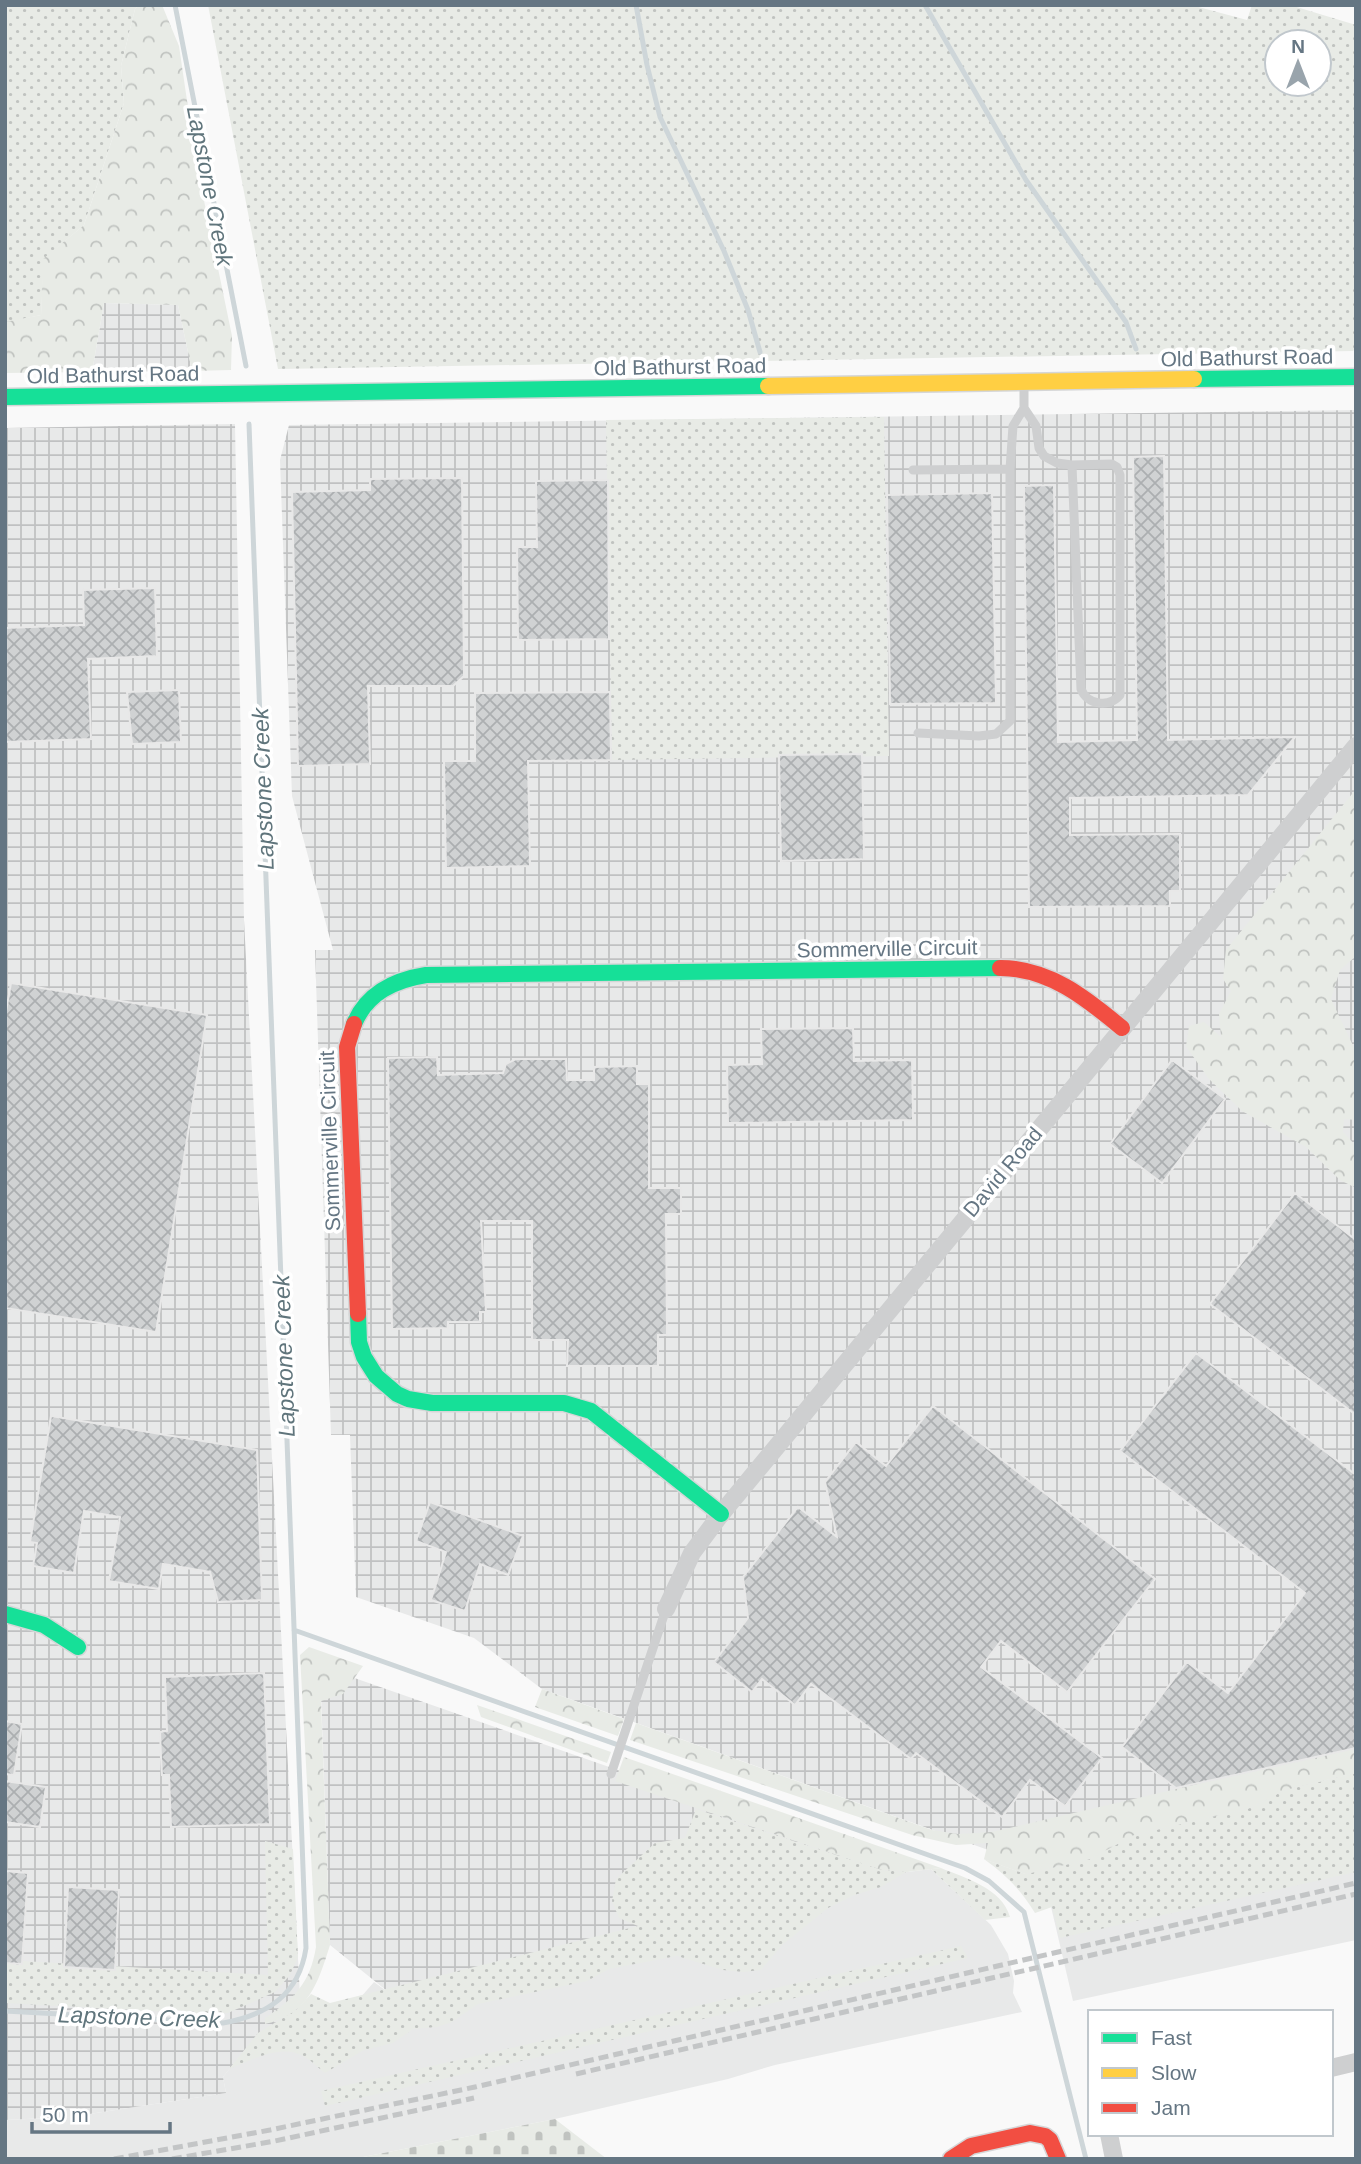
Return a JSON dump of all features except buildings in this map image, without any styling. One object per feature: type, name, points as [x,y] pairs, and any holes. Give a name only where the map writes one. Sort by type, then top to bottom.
[{"type":"street","name":"Old Bathurst Road","points":[[5,397],[1356,377]]},
{"type":"street","name":"David Road","points":[[666,1609],[692,1553],[721,1514],[1356,746]]},
{"type":"street","name":"Sommerville Circuit","points":[[721,1514],[591,1411],[564,1403],[420,1402],[397,1394],[371,1369],[359,1342],[347,1047],[350,1030],[365,1004],[377,992],[398,980],[426,975],[1009,968],[1044,974],[1067,985],[1122,1028]]},
{"type":"street","points":[[5,1614],[46,1623],[78,1647]]},
{"type":"street","points":[[1333,2068],[1356,2062]]},
{"type":"street","points":[[951,2159],[971,2146],[1030,2133],[1051,2140],[1058,2159]]},
{"type":"street","points":[[1109,2136],[1114,2159]]},
{"type":"lane","points":[[919,733],[979,736],[996,734],[1010,721],[1010,469],[1013,426],[1024,408],[1024,383]]},
{"type":"lane","points":[[1024,408],[1036,426],[1039,448],[1044,456],[1057,463],[1112,464],[1117,467],[1120,695],[1108,703],[1089,701],[1084,698],[1081,689],[1072,465]]},
{"type":"lane","points":[[913,470],[1010,469]]},
{"type":"lane","points":[[611,1774],[666,1609]]},
{"type":"shaded area","points":[[104,303],[178,305],[192,371],[92,372]]},
{"type":"shaded area","points":[[1356,410],[1356,1773],[1002,1855],[542,1689],[474,1638],[356,1597],[350,1435],[331,1435],[315,950],[333,950],[292,796],[280,460],[289,425]]},
{"type":"shaded area","points":[[235,424],[244,920],[302,2035],[258,2034],[223,2077],[226,2093],[70,2117],[5,2120],[5,428]]},
{"type":"shaded area","points":[[320,1666],[910,1872],[884,1875],[392,1995],[330,1945]]},
{"type":"shaded area","points":[[1356,1773],[1356,1940],[1073,2001],[1045,1881],[984,1859]]},
{"type":"shaded area","points":[[931,1869],[991,1925],[1008,1954],[1014,1981],[1013,1993],[1022,2012],[775,2065],[728,2079],[555,2119],[353,2159],[5,2159],[5,2120],[70,2117],[226,2093],[223,2077],[258,2033],[327,2036],[374,1982],[392,1995],[884,1875]]},
{"type":"green space","points":[[5,5],[139,5],[135,9],[121,66],[124,103],[84,225],[44,259],[41,315],[9,322],[5,322]]},
{"type":"green space","points":[[139,5],[162,5],[179,46],[196,162],[232,336],[231,370],[192,371],[178,305],[104,303],[92,372],[5,373],[5,322],[41,315],[43,259],[84,225],[124,103],[121,66],[135,9]]},
{"type":"green space","points":[[208,5],[1191,5],[1247,20],[1252,5],[1290,5],[1356,25],[1356,348],[1353,351],[278,369]]},
{"type":"green space","points":[[884,417],[889,756],[612,760],[606,420]]},
{"type":"green space","points":[[1356,789],[1356,956],[1340,970],[1331,999],[1356,1052],[1356,1120],[1344,1119],[1343,1132],[1356,1146],[1356,1188],[1340,1180],[1306,1147],[1242,1111],[1208,1078],[1186,1046],[1189,1026],[1204,1022],[1221,1037],[1219,1014],[1231,991],[1223,979],[1226,950]]},
{"type":"green space","points":[[309,1647],[363,1666],[343,1694],[321,1701],[330,1945],[316,1984],[302,2005],[292,2013],[265,2024],[265,2018],[300,1989],[310,1970],[316,1947],[300,1655]]},
{"type":"green space","points":[[542,1689],[624,1719],[618,1736],[535,1707]]},
{"type":"green space","points":[[477,1705],[611,1752],[607,1763],[481,1717]]},
{"type":"green space","points":[[636,1723],[932,1830],[958,1834],[992,1832],[1356,1747],[1356,1773],[1285,1790],[1250,1808],[1134,1835],[1090,1859],[1026,1874],[984,1859],[988,1843],[956,1845],[912,1835],[630,1740]]},
{"type":"green space","points":[[624,1757],[941,1868],[906,1872],[882,1870],[615,1781]]},
{"type":"green space","points":[[1356,1773],[1356,1872],[1060,1938],[1052,1907],[1035,1913],[1013,1883],[984,1859],[1026,1874],[1090,1859],[1134,1835],[1250,1808],[1285,1790]]},
{"type":"green space","points":[[696,1809],[882,1870],[906,1872],[881,1887],[854,1895],[828,1908],[782,1945],[761,1970],[723,1970],[677,1956],[609,1969],[587,1981],[478,2004],[452,2022],[437,2027],[413,2029],[393,2043],[364,2050],[325,2073],[304,2057],[283,2051],[229,2069],[258,2033],[296,2010],[311,1994],[330,2003],[638,1926],[619,1918],[612,1901],[616,1879],[655,1843],[685,1838]]},
{"type":"green space","points":[[265,1841],[293,1849],[298,1957],[290,1975],[275,1992],[228,2013],[209,2014],[5,2003],[5,1960],[268,1975]]},
{"type":"green space","points":[[941,1868],[991,1891],[1006,1907],[1010,1917],[985,1920],[931,1869]]},
{"type":"green space","points":[[961,1946],[968,1958],[325,2106],[321,2091]]},
{"type":"green space","points":[[555,2119],[607,2159],[353,2159]]},
{"type":"waterway","name":"Lapstone Creek","points":[[175,5],[246,366]]},
{"type":"waterway","points":[[636,5],[660,117],[724,251],[748,310],[760,352]]},
{"type":"waterway","points":[[925,5],[1026,180],[1126,322],[1136,349]]},
{"type":"waterway","name":"Lapstone Creek","points":[[5,2011],[223,2023],[254,2015],[278,2000],[296,1978],[306,1948],[249,424]]},
{"type":"waterway","points":[[294,1630],[965,1868],[989,1881],[1024,1912],[1086,2159]]},
{"type":"railway","points":[[114,2159],[475,2087],[1356,1883]]},
{"type":"railway","points":[[576,2074],[1356,1894]]},
{"type":"railway","points":[[172,2159],[275,2141],[474,2098]]},
{"type":"traffic: fast","points":[[1194,379],[1356,377]]},
{"type":"traffic: fast","points":[[5,397],[768,386]]},
{"type":"traffic: fast","points":[[354,1024],[374,996],[403,980],[426,975],[1000,968]]},
{"type":"traffic: fast","points":[[358,1314],[359,1342],[364,1357],[376,1376],[397,1394],[408,1399],[432,1403],[564,1403],[591,1411],[721,1514]]},
{"type":"traffic: fast","points":[[5,1614],[44,1625],[78,1647]]},
{"type":"traffic: slow","points":[[768,386],[1194,379]]},
{"type":"traffic: jam","points":[[1000,968],[1018,969],[1051,979],[1095,1006],[1122,1028]]},
{"type":"traffic: jam","points":[[354,1024],[347,1047],[358,1314]]},
{"type":"traffic: jam","points":[[951,2159],[971,2146],[1030,2133],[1045,2136],[1050,2140],[1058,2159]]}]
